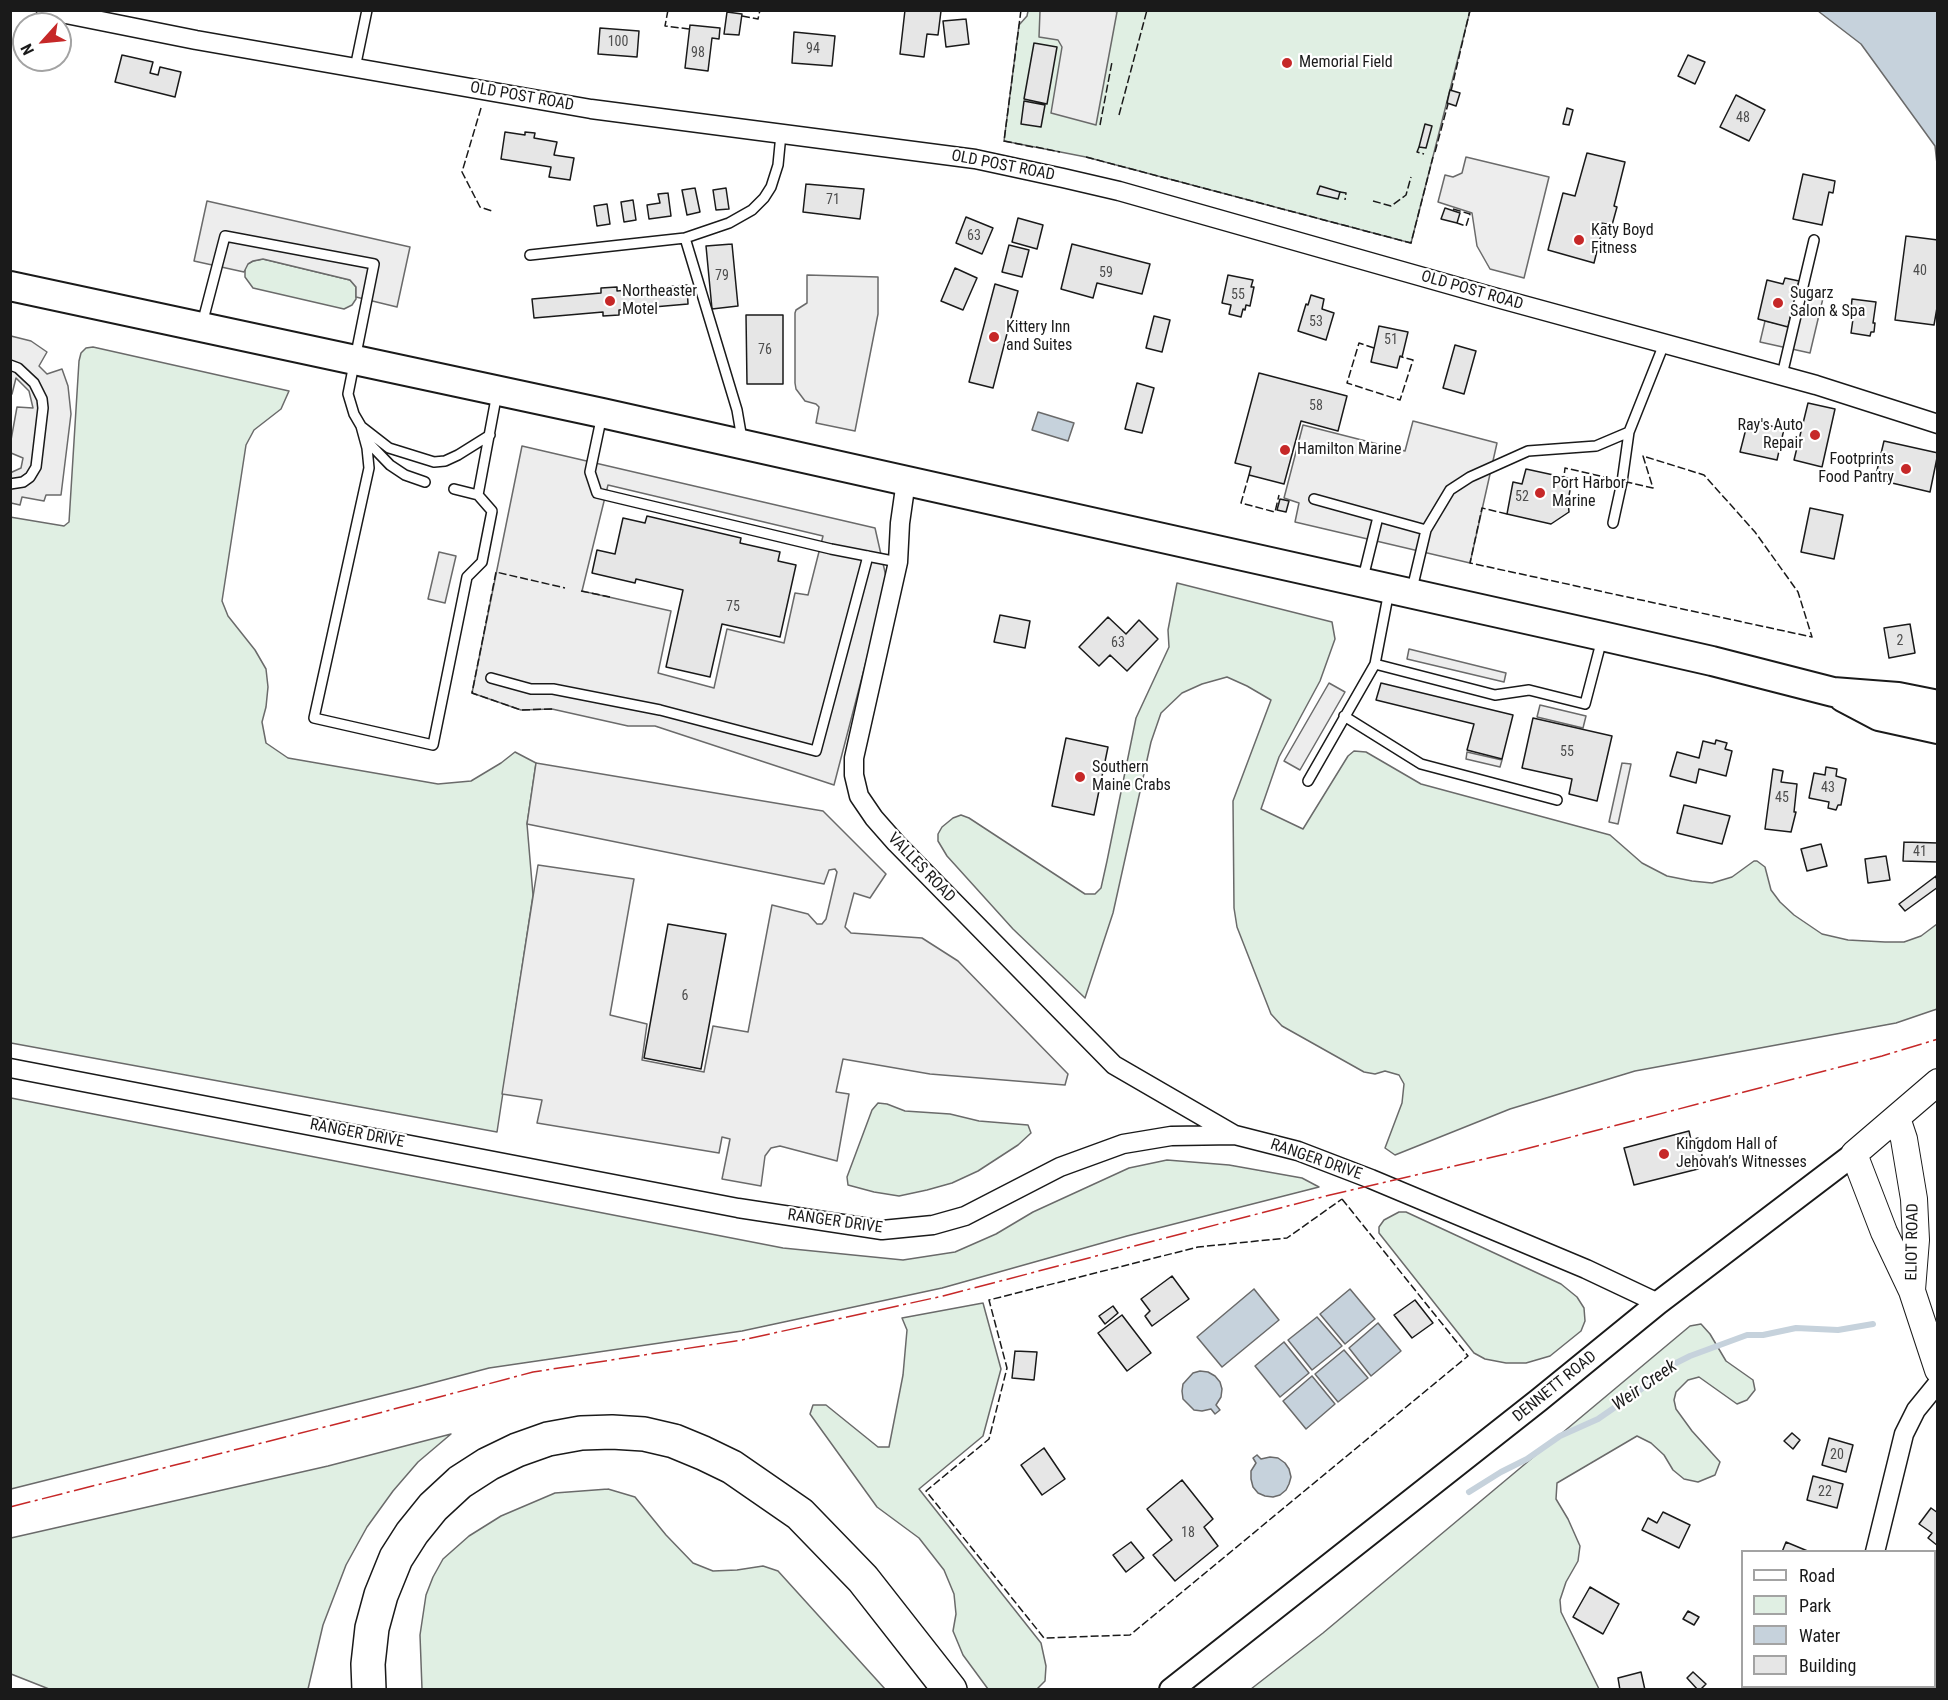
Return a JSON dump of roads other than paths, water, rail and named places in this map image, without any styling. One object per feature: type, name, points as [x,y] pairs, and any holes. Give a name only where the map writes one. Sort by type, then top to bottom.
[{"type":"highway","points":[[369,1689],[368,1664],[372,1628],[381,1595],[396,1558],[433,1507],[460,1482],[488,1464],[517,1450],[548,1439],[581,1433],[612,1432],[644,1434],[674,1441],[703,1453],[732,1467],[800,1514],[863,1579],[950,1689]]},
{"type":"main road","points":[[10,286],[602,413],[1602,636],[1833,692],[1898,697],[1938,705]]},
{"type":"main road","points":[[1833,692],[1878,716],[1938,729]]},
{"type":"main road","name":"DENNETT ROAD","points":[[1854,1154],[1938,1082]]},
{"type":"main road","name":"ELIOT ROAD","points":[[1897,1118],[1904,1139],[1914,1199],[1916,1240],[1912,1291]]},
{"type":"main road","name":"ELIOT ROAD","points":[[1854,1154],[1884,1232],[1912,1291]]},
{"type":"main road","points":[[1912,1291],[1938,1370]]},
{"type":"street","name":"OLD POST ROAD","points":[[46,10],[355,68],[591,109],[975,159],[1063,178],[1119,191],[1782,375],[1938,424]]},
{"type":"street","name":"VALLES ROAD","points":[[906,482],[900,522],[898,562],[854,758],[854,775],[859,796],[874,818],[896,843],[1114,1065],[1235,1135]]},
{"type":"street","name":"RANGER DRIVE","points":[[10,1068],[738,1208],[882,1230],[933,1225],[965,1216],[1060,1167],[1087,1155],[1123,1144],[1171,1137],[1235,1135],[1298,1151],[1371,1179],[1586,1269],[1658,1303]]},
{"type":"street","name":"DENNETT ROAD","points":[[1171,1689],[1539,1400],[1658,1303],[1854,1154]]},
{"type":"street","points":[[1875,1550],[1904,1434],[1916,1410],[1938,1383]]},
{"type":"lane","points":[[355,68],[367,10]]},
{"type":"lane","points":[[530,255],[685,238],[729,224],[752,210],[764,198],[775,178],[781,134]]},
{"type":"lane","points":[[201,327],[225,236],[374,264],[348,394],[361,426],[369,468],[314,718],[433,745],[466,577],[482,562],[492,511],[478,495],[454,489]]},
{"type":"lane","points":[[685,238],[737,410],[743,445]]},
{"type":"lane","points":[[1782,375],[1814,240]]},
{"type":"lane","points":[[1613,524],[1629,432],[1664,344]]},
{"type":"lane","points":[[10,365],[18,368],[34,383],[42,399],[43,408],[36,467],[23,482],[10,484]]},
{"type":"lane","points":[[478,495],[498,391]]},
{"type":"lane","points":[[602,413],[590,472],[597,493],[831,549],[898,562]]},
{"type":"lane","points":[[361,426],[389,448],[434,462],[445,461],[458,455],[490,435]]},
{"type":"lane","points":[[1308,781],[1375,664],[1400,592],[1426,530],[1450,490],[1470,477],[1527,451],[1596,446],[1629,432]]},
{"type":"lane","points":[[364,438],[390,465],[405,475],[425,482]]},
{"type":"lane","points":[[1314,499],[1426,530]]},
{"type":"lane","points":[[1361,583],[1378,517]]},
{"type":"lane","points":[[491,678],[531,688],[553,689],[660,710],[816,751],[868,556]]},
{"type":"lane","points":[[1375,664],[1495,695],[1529,690],[1585,704],[1602,636]]},
{"type":"lane","points":[[1344,716],[1421,764],[1557,800]]},
{"type":"water","points":[[1818,11],[1937,11],[1937,164],[1935,146],[1861,44]]},
{"type":"water","points":[[1038,412],[1074,423],[1068,441],[1032,430]]},
{"type":"water","points":[[1254,1289],[1279,1320],[1222,1367],[1197,1337]]},
{"type":"water","points":[[1350,1289],[1375,1319],[1345,1344],[1320,1314]]},
{"type":"water","points":[[1317,1317],[1342,1346],[1312,1370],[1288,1340]]},
{"type":"water","points":[[1378,1323],[1401,1351],[1371,1376],[1349,1348]]},
{"type":"water","points":[[1284,1342],[1309,1373],[1280,1397],[1255,1366]]},
{"type":"water","points":[[1344,1350],[1368,1378],[1338,1402],[1315,1374]]},
{"type":"water","points":[[1208,1372],[1220,1382],[1221,1397],[1216,1405],[1220,1410],[1215,1414],[1211,1409],[1194,1410],[1183,1399],[1183,1384],[1193,1373]]},
{"type":"water","points":[[1312,1376],[1335,1404],[1306,1429],[1283,1401]]},
{"type":"water","points":[[1257,1455],[1261,1459],[1278,1458],[1289,1469],[1291,1477],[1289,1484],[1280,1495],[1265,1496],[1253,1487],[1251,1471],[1256,1463],[1253,1458]]},
{"type":"waterway","name":"Weir Creek","points":[[1469,1492],[1527,1459],[1560,1436],[1598,1419],[1647,1385],[1666,1368],[1690,1356],[1747,1335],[1763,1335],[1796,1328],[1838,1330],[1873,1324]]},
{"type":"place","name":"Memorial Field","points":[[1287,63]]},
{"type":"place","name":"Katy Boyd Fitness","points":[[1579,240]]},
{"type":"place","name":"Northeaster Motel","points":[[610,301]]},
{"type":"place","name":"Sugarz Salon & Spa","points":[[1778,303]]},
{"type":"place","name":"Kittery Inn and Suites","points":[[994,337]]},
{"type":"place","name":"Ray's Auto Repair","points":[[1815,435]]},
{"type":"place","name":"Hamilton Marine","points":[[1285,450]]},
{"type":"place","name":"Footprints Food Pantry","points":[[1906,469]]},
{"type":"place","name":"Port Harbor Marine","points":[[1540,493]]},
{"type":"place","name":"Southern Maine Crabs","points":[[1080,777]]},
{"type":"place","name":"Kingdom Hall of Jehovah’s Witnesses","points":[[1664,1154]]}]
